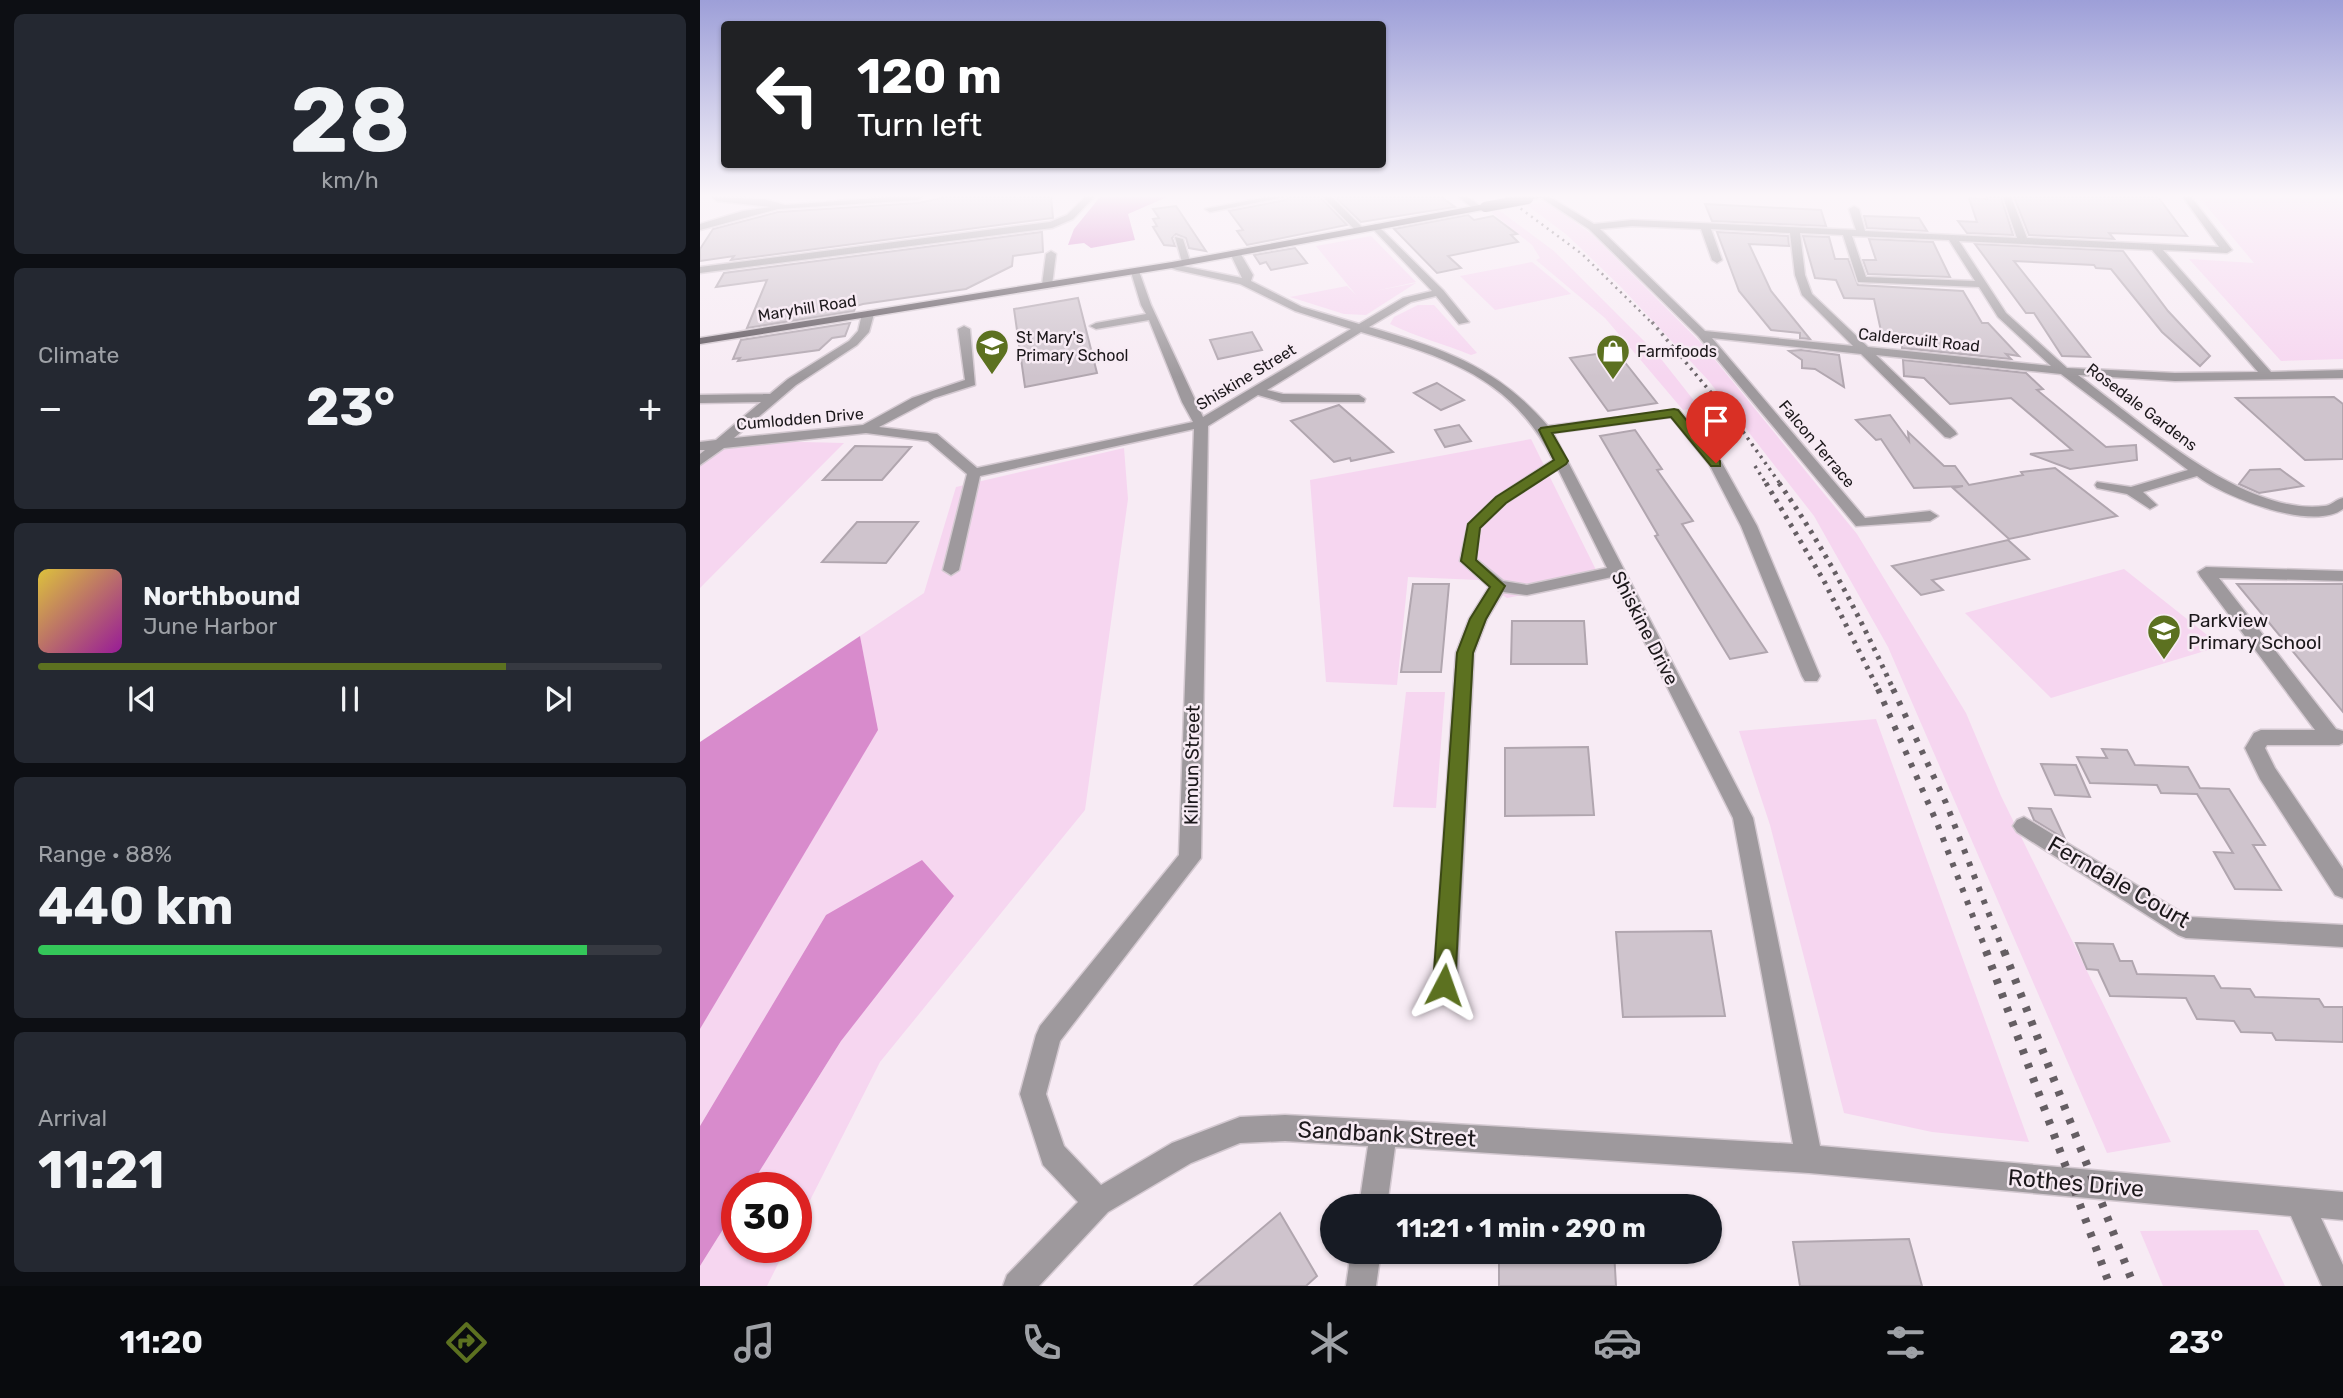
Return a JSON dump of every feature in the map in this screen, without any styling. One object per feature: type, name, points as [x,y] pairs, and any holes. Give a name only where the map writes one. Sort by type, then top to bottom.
[{"type":"main road","name":"Maryhill Road","points":[[700,341],[1215,257]]},
{"type":"street","points":[[700,270],[808,257]]},
{"type":"street","points":[[1047,285],[1051,257]]},
{"type":"street","points":[[1184,257],[1186,262]]},
{"type":"street","points":[[1215,257],[1227,272],[1227,277]]},
{"type":"street","points":[[1237,257],[1248,275],[1246,282]]},
{"type":"street","points":[[1405,257],[1463,322]]},
{"type":"street","points":[[1622,257],[1702,334]]},
{"type":"street","points":[[1798,257],[1800,275],[1807,295],[1950,434]]},
{"type":"street","points":[[1855,257],[1862,280],[1983,284]]},
{"type":"street","name":"Rosedale Gardens","points":[[1965,257],[2002,315],[2064,371],[2211,480],[2256,500],[2304,511],[2339,511]]},
{"type":"street","points":[[2164,257],[2269,377]]},
{"type":"street","name":"Shiskine Drive","points":[[1172,265],[1188,271],[1246,282],[1296,308],[1453,357],[1501,385],[1527,406],[1545,430],[1743,818],[1809,1159]]},
{"type":"street","name":"Kilmun Street","points":[[1098,1202],[1053,1155],[1033,1094],[1049,1035],[1190,858],[1201,424],[1188,402],[1134,271]]},
{"type":"street","name":"Shiskine Street","points":[[974,473],[1201,424],[1408,300],[1439,292]]},
{"type":"street","points":[[700,461],[772,398],[800,377],[842,352],[863,332],[868,314]]},
{"type":"street","points":[[1096,326],[1153,316]]},
{"type":"street","points":[[866,429],[911,402],[947,387],[971,382],[964,329]]},
{"type":"street","name":"Caldercuilt Road","points":[[1702,334],[2064,371],[2175,377],[2269,377],[2343,373]]},
{"type":"street","name":"Falcon Terrace","points":[[1702,334],[1861,523],[1930,516]]},
{"type":"street","points":[[1257,391],[1282,398],[1359,398]]},
{"type":"street","points":[[700,399],[772,398]]},
{"type":"street","points":[[1545,430],[1674,413],[1716,463],[1749,526],[1811,676]]},
{"type":"street","name":"Cumlodden Drive","points":[[700,446],[866,429],[932,437],[974,473]]},
{"type":"street","points":[[1561,461],[1501,500],[1473,527],[1468,561],[1498,586],[1527,590],[1616,571]]},
{"type":"street","name":"Rosedale Gardens","points":[[2132,491],[2199,471]]},
{"type":"street","points":[[951,570],[974,473]]},
{"type":"street","name":"Rosedale Gardens","points":[[2102,485],[2132,491],[2150,505]]},
{"type":"street","points":[[2337,737],[2206,572],[2343,576]]},
{"type":"street","points":[[1444,985],[1465,653],[1478,619],[1498,586]]},
{"type":"street","points":[[2337,737],[2261,738],[2256,748],[2267,773],[2343,888]]},
{"type":"street","name":"Ferndale Court","points":[[2024,826],[2186,927],[2343,936]]},
{"type":"street","name":"Sandbank Street","points":[[1018,1286],[1098,1202],[1182,1153],[1240,1130],[1285,1128],[1384,1133],[1809,1159]]},
{"type":"street","points":[[1375,1194],[1384,1133]]},
{"type":"street","name":"Rothes Drive","points":[[1809,1159],[2343,1206]]},
{"type":"street","points":[[2300,1204],[2337,1286]]},
{"type":"street","points":[[1361,1286],[1364,1264]]},
{"type":"shaded area","points":[[1325,257],[1392,257],[1416,282],[1375,291],[1416,283],[1366,315],[1344,314],[1290,297],[1347,286],[1356,295]]},
{"type":"shaded area","points":[[1560,257],[1658,355],[1699,407],[1683,410],[1605,318],[1536,260]]},
{"type":"shaded area","points":[[1590,257],[1615,257],[1702,344],[1857,534],[1966,713],[2001,796],[2171,1142],[2107,1153],[1888,647],[1814,516],[1708,380]]},
{"type":"shaded area","points":[[2249,257],[2343,257],[2343,359],[2281,361],[2189,259],[2254,263]]},
{"type":"shaded area","points":[[1532,262],[1571,294],[1495,310],[1460,276]]},
{"type":"shaded area","points":[[1418,305],[1434,305],[1477,353],[1471,355],[1390,324],[1394,317]]},
{"type":"shaded area","points":[[1531,439],[1601,580],[1507,598],[1479,580],[1408,577],[1397,685],[1326,682],[1310,480]]},
{"type":"shaded area","points":[[700,441],[844,443],[700,588]]},
{"type":"shaded area","points":[[1124,448],[1128,499],[1085,810],[880,1062],[812,1196],[812,1172],[759,1172],[841,1041],[826,915],[700,1126],[700,1029],[877,731],[860,636],[924,593],[956,487]]},
{"type":"shaded area","points":[[2124,569],[2221,646],[2051,698],[1965,613]]},
{"type":"shaded area","points":[[860,636],[878,730],[700,1029],[700,742]]},
{"type":"shaded area","points":[[1406,692],[1445,692],[1436,808],[1393,807]]},
{"type":"shaded area","points":[[1876,719],[2029,1142],[1932,1132],[1844,1113],[1770,825],[1739,731]]},
{"type":"shaded area","points":[[922,860],[954,896],[841,1041],[759,1172],[721,1172],[721,1233],[700,1266],[700,1126],[826,915]]},
{"type":"shaded area","points":[[2258,1230],[2285,1286],[2163,1286],[2140,1231]]},
{"type":"shaded area","points":[[721,1233],[721,1263],[778,1263],[767,1286],[700,1286],[700,1266]]},
{"type":"building","points":[[700,257],[727,257],[700,261]]},
{"type":"building","points":[[733,257],[754,257],[731,260]]},
{"type":"building","points":[[848,257],[1013,257],[1012,266],[966,289],[863,304],[856,306],[854,311],[747,328],[767,280],[716,287],[724,273]]},
{"type":"building","points":[[1255,257],[1302,257],[1307,263],[1271,270],[1266,262],[1260,264]]},
{"type":"building","points":[[1421,257],[1449,257],[1461,268],[1437,273]]},
{"type":"building","points":[[1726,257],[1755,257],[1771,291],[1810,339],[1800,338],[1800,333],[1771,330],[1739,291]]},
{"type":"building","points":[[1809,257],[1834,257],[1848,259],[1858,285],[1963,291],[1982,323],[1988,323],[2019,356],[2006,354],[2011,359],[1902,348],[1902,342],[1883,340],[1874,299],[1844,298],[1836,280],[1815,278]]},
{"type":"building","points":[[1875,257],[1940,257],[1950,277],[1868,274],[1863,260],[1876,260]]},
{"type":"building","points":[[1985,257],[2128,257],[2168,311],[2210,356],[2200,366],[2162,332],[2111,269],[2096,268],[2094,265],[2014,261],[2090,357],[2062,356],[2034,313],[2026,313]]},
{"type":"building","points":[[1078,298],[1097,373],[1025,387],[1014,309]]},
{"type":"building","points":[[850,323],[845,336],[832,338],[819,350],[738,361],[740,358],[733,359],[741,340]]},
{"type":"building","points":[[1252,332],[1262,350],[1218,359],[1210,340]]},
{"type":"building","name":"Farmfoods","points":[[1616,351],[1657,403],[1608,411],[1570,358]]},
{"type":"building","points":[[1789,351],[1839,355],[1844,387],[1815,369],[1802,368],[1802,360]]},
{"type":"building","points":[[1903,360],[2026,373],[2043,389],[2037,390],[2106,447],[2136,445],[2137,460],[2070,469],[2030,454],[2072,450],[2011,398],[1950,404],[1924,378],[1904,376]]},
{"type":"building","points":[[1437,383],[1464,400],[1441,410],[1414,393]]},
{"type":"building","points":[[2334,397],[2343,404],[2343,459],[2305,460],[2236,398]]},
{"type":"building","points":[[1339,405],[1393,452],[1334,462],[1291,421]]},
{"type":"building","points":[[1890,415],[1909,441],[1908,432],[1944,466],[1955,466],[1969,485],[2023,475],[2021,472],[2055,468],[2117,516],[2009,539],[1953,488],[1963,486],[1914,488],[1881,439],[1876,440],[1856,420]]},
{"type":"building","points":[[1459,425],[1471,441],[1445,447],[1435,430]]},
{"type":"building","points":[[1635,430],[1662,469],[1657,470],[1693,521],[1682,524],[1767,652],[1730,659],[1655,536],[1658,535],[1600,436]]},
{"type":"building","points":[[855,446],[911,447],[882,480],[823,480]]},
{"type":"building","points":[[2280,469],[2303,486],[2259,493],[2239,484],[2250,470]]},
{"type":"building","points":[[857,522],[918,522],[886,563],[822,562]]},
{"type":"building","points":[[2008,540],[2029,559],[1932,580],[1943,590],[1921,595],[1892,566]]},
{"type":"building","points":[[1413,584],[1449,584],[1441,672],[1401,672]]},
{"type":"building","points":[[2237,584],[2343,584],[2343,712]]},
{"type":"building","points":[[1512,621],[1584,621],[1587,664],[1511,664]]},
{"type":"building","points":[[1588,747],[1594,815],[1505,816],[1505,748]]},
{"type":"building","points":[[2102,749],[2127,750],[2135,765],[2188,767],[2200,788],[2229,789],[2265,845],[2253,845],[2281,890],[2235,889],[2214,852],[2233,853],[2197,794],[2161,793],[2157,785],[2090,783],[2077,757],[2107,758]]},
{"type":"building","points":[[2041,764],[2076,765],[2090,797],[2055,795]]},
{"type":"building","points":[[2029,808],[2051,809],[2065,839],[2034,820]]},
{"type":"building","points":[[1711,931],[1725,1016],[1623,1017],[1616,932]]},
{"type":"building","points":[[2076,943],[2113,944],[2120,961],[2132,961],[2137,974],[2214,976],[2221,988],[2250,989],[2255,997],[2319,999],[2324,1007],[2343,1007],[2343,1042],[2276,1040],[2272,1033],[2241,1032],[2234,1021],[2197,1019],[2186,998],[2110,996],[2098,970],[2087,969]]},
{"type":"building","points":[[1280,1213],[1317,1276],[1306,1286],[1194,1286]]},
{"type":"building","points":[[1909,1239],[1922,1286],[1800,1286],[1793,1242]]},
{"type":"building","points":[[1499,1264],[1615,1264],[1616,1286],[1499,1286]]},
{"type":"railway","points":[[1585,257],[1653,324]]},
{"type":"railway","points":[[1652,322],[1739,426],[1781,485]]},
{"type":"railway","points":[[1755,466],[1767,485]]},
{"type":"railway","points":[[1766,483],[1824,581],[1878,689]]},
{"type":"railway","points":[[1779,483],[1841,584],[1894,691]]},
{"type":"railway","points":[[1878,689],[1937,823],[1987,953]]},
{"type":"railway","points":[[1893,689],[1946,803],[2004,953]]},
{"type":"railway","points":[[1986,951],[2110,1286]]},
{"type":"railway","points":[[2004,951],[2134,1286]]},
{"type":"place","name":"St Mary's Primary School","points":[[992,376]]},
{"type":"place","name":"Farmfoods","points":[[1613,381]]},
{"type":"place","name":"Parkview Primary School","points":[[2164,661]]},
{"type":"route","points":[[1444,985],[1465,653],[1478,619],[1498,586],[1468,561],[1473,527],[1501,500],[1561,461],[1545,430],[1674,413],[1716,463]]}]
